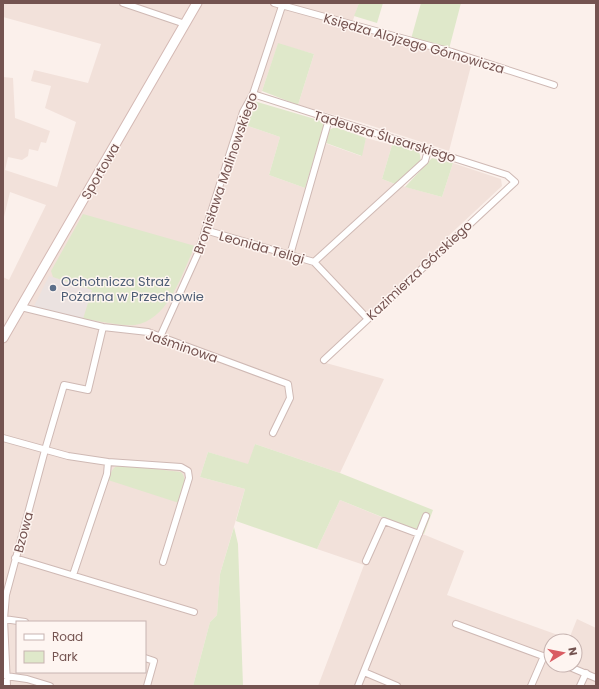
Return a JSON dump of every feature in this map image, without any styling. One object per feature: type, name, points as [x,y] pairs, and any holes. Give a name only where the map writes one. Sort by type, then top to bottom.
[{"type":"street","points":[[123,3],[185,24]]},
{"type":"street","name":"Sportowa","points":[[3,338],[197,3]]},
{"type":"street","name":"Księdza Alojzego Górnowicza","points":[[274,3],[452,52],[554,85]]},
{"type":"street","name":"Bronisława Malinowskiego","points":[[160,336],[198,253],[243,112],[253,94],[282,4]]},
{"type":"street","name":"Tadeusza Ślusarskiego","points":[[253,94],[261,98],[329,118],[507,175],[515,182]]},
{"type":"street","points":[[290,255],[329,118]]},
{"type":"street","points":[[314,262],[425,161],[428,150]]},
{"type":"street","name":"Kazimierza Górskiego","points":[[324,360],[367,318],[515,182]]},
{"type":"street","name":"Leonida Teligi","points":[[205,230],[314,262],[367,318]]},
{"type":"street","name":"Jaśminowa","points":[[21,307],[103,326],[148,332],[288,384],[290,398],[273,433]]},
{"type":"street","name":"Bzowa","points":[[7,686],[4,619],[6,595],[64,385],[88,390],[103,326]]},
{"type":"street","points":[[3,438],[45,450],[108,462],[181,467],[188,471],[189,478],[163,562]]},
{"type":"street","points":[[73,575],[107,474],[108,462]]},
{"type":"street","points":[[358,686],[426,516]]},
{"type":"street","points":[[366,561],[384,521],[419,534]]},
{"type":"street","points":[[16,558],[194,612]]},
{"type":"street","points":[[4,619],[18,621]]},
{"type":"street","points":[[456,624],[543,656]]},
{"type":"street","points":[[146,658],[154,661],[147,686]]},
{"type":"street","points":[[531,686],[543,658]]},
{"type":"street","points":[[364,672],[397,686]]},
{"type":"street","points":[[583,672],[596,678]]},
{"type":"street","points":[[580,686],[586,673]]},
{"type":"street","points":[[6,676],[27,679],[50,686]]},
{"type":"shaded area","points":[[3,3],[359,3],[352,23],[437,47],[436,52],[472,62],[449,151],[360,122],[298,105],[314,54],[278,44],[262,91],[251,105],[245,125],[280,137],[269,175],[305,188],[319,141],[361,156],[366,138],[392,145],[382,179],[395,184],[442,197],[453,163],[501,179],[502,186],[443,241],[449,248],[401,287],[326,363],[384,379],[340,473],[255,444],[249,465],[208,452],[200,477],[245,489],[220,574],[217,615],[210,622],[193,686],[3,686],[3,277],[9,280],[46,205],[10,192],[3,221],[3,77],[13,78],[15,118],[50,131],[46,143],[41,142],[38,151],[29,149],[28,156],[22,160],[8,157],[5,170],[57,187],[76,122],[45,108],[51,86],[31,81],[34,70],[88,83],[101,44],[3,17]]},
{"type":"shaded area","points":[[49,276],[92,290],[83,319],[33,308]]},
{"type":"shaded area","points":[[340,500],[464,551],[447,595],[552,633],[543,633],[543,673],[583,673],[583,633],[571,633],[577,619],[596,628],[596,686],[318,686],[364,565],[317,549]]},
{"type":"green space","points":[[359,3],[383,3],[377,23],[354,16]]},
{"type":"green space","points":[[421,3],[461,3],[449,49],[411,39]]},
{"type":"green space","points":[[278,43],[314,54],[298,105],[262,91]]},
{"type":"green space","points":[[254,101],[325,122],[305,188],[269,175],[280,137],[245,125],[251,105]]},
{"type":"green space","points":[[338,128],[366,138],[362,156],[326,143],[329,130]]},
{"type":"green space","points":[[392,145],[407,146],[416,149],[420,156],[420,162],[395,184],[382,179]]},
{"type":"green space","points":[[432,158],[453,163],[442,197],[405,187]]},
{"type":"green space","points":[[83,214],[195,246],[173,294],[157,314],[147,321],[130,325],[83,319],[92,290],[53,277],[51,271]]},
{"type":"green space","points":[[255,444],[340,473],[433,510],[424,534],[340,500],[317,549],[236,521],[245,489],[200,477],[208,452],[248,464]]},
{"type":"green space","points":[[121,465],[181,472],[184,479],[184,487],[179,503],[108,480],[114,468]]},
{"type":"green space","points":[[234,527],[238,544],[243,686],[193,686],[210,622],[217,615],[220,574]]},
{"type":"place","name":"Ochotnicza Straż Pożarna w Przechowie","points":[[53,288]]}]
